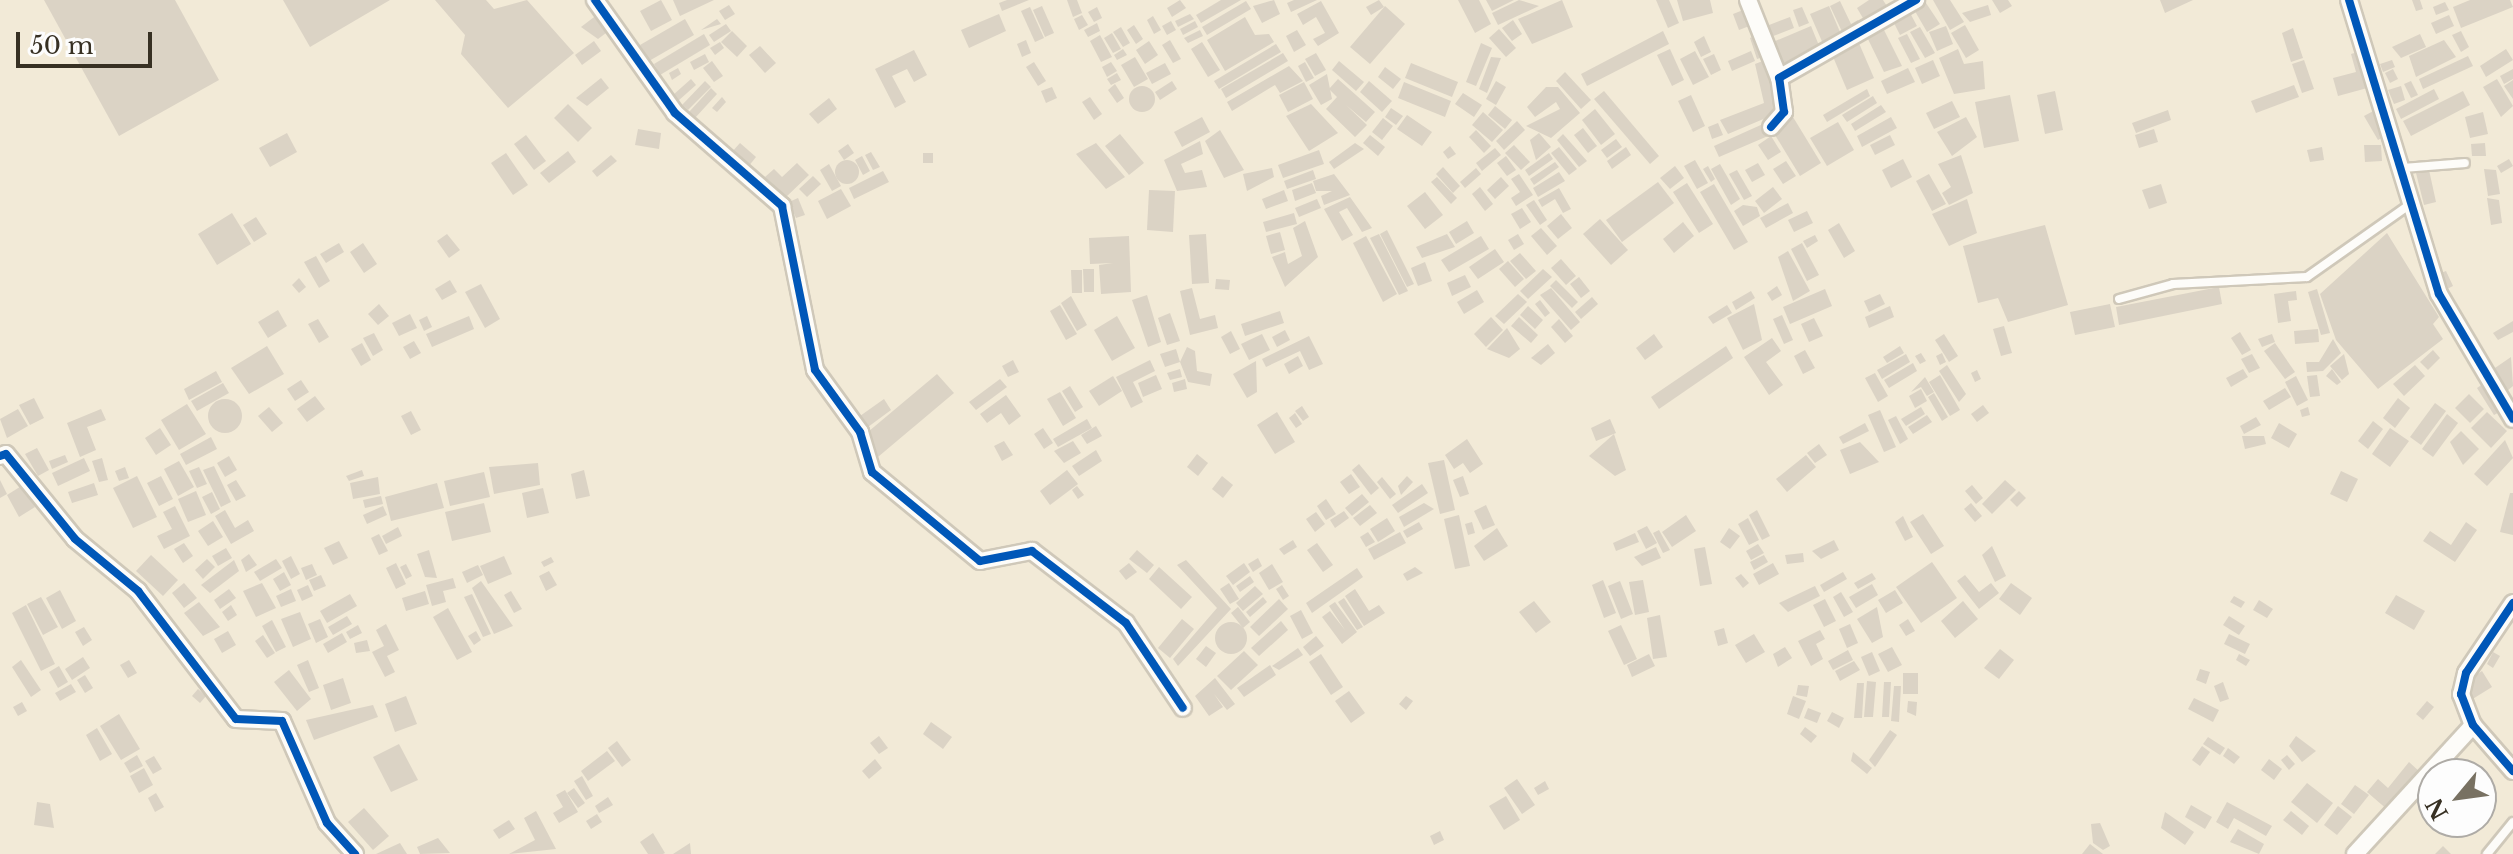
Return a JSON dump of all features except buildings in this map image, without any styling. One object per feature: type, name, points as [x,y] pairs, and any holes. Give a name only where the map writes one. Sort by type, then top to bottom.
[{"type":"street","points":[[595,0],[675,113],[782,206],[815,370],[860,432],[872,472],[980,561],[1032,551],[1126,623],[1183,708]]},
{"type":"street","points":[[1748,0],[1779,78],[1784,112],[1771,127]]},
{"type":"street","points":[[1779,78],[1916,0]]},
{"type":"street","points":[[2349,0],[2404,168],[2439,294],[2513,419]]},
{"type":"street","points":[[0,456],[6,454],[75,539],[138,591],[236,719],[282,721],[327,823],[355,854]]},
{"type":"street","points":[[2513,605],[2466,673],[2461,694],[2473,725],[2513,771]]},
{"type":"street","points":[[2355,854],[2473,725]]},
{"type":"lane","points":[[2404,168],[2465,163]]},
{"type":"lane","points":[[2119,299],[2173,284],[2307,277],[2413,202]]},
{"type":"lane","points":[[2487,854],[2513,822]]},
{"type":"cycle path","points":[[595,0],[675,113],[782,206],[815,370],[860,432],[872,472],[980,561],[1032,551],[1126,623],[1183,708]]},
{"type":"cycle path","points":[[1771,127],[1784,112],[1779,78],[1916,0]]},
{"type":"cycle path","points":[[2349,0],[2439,294],[2513,419]]},
{"type":"cycle path","points":[[0,456],[6,454],[75,539],[138,591],[236,719],[282,721],[327,823],[355,854]]},
{"type":"cycle path","points":[[2513,603],[2466,673],[2461,694],[2473,725],[2513,771]]}]
